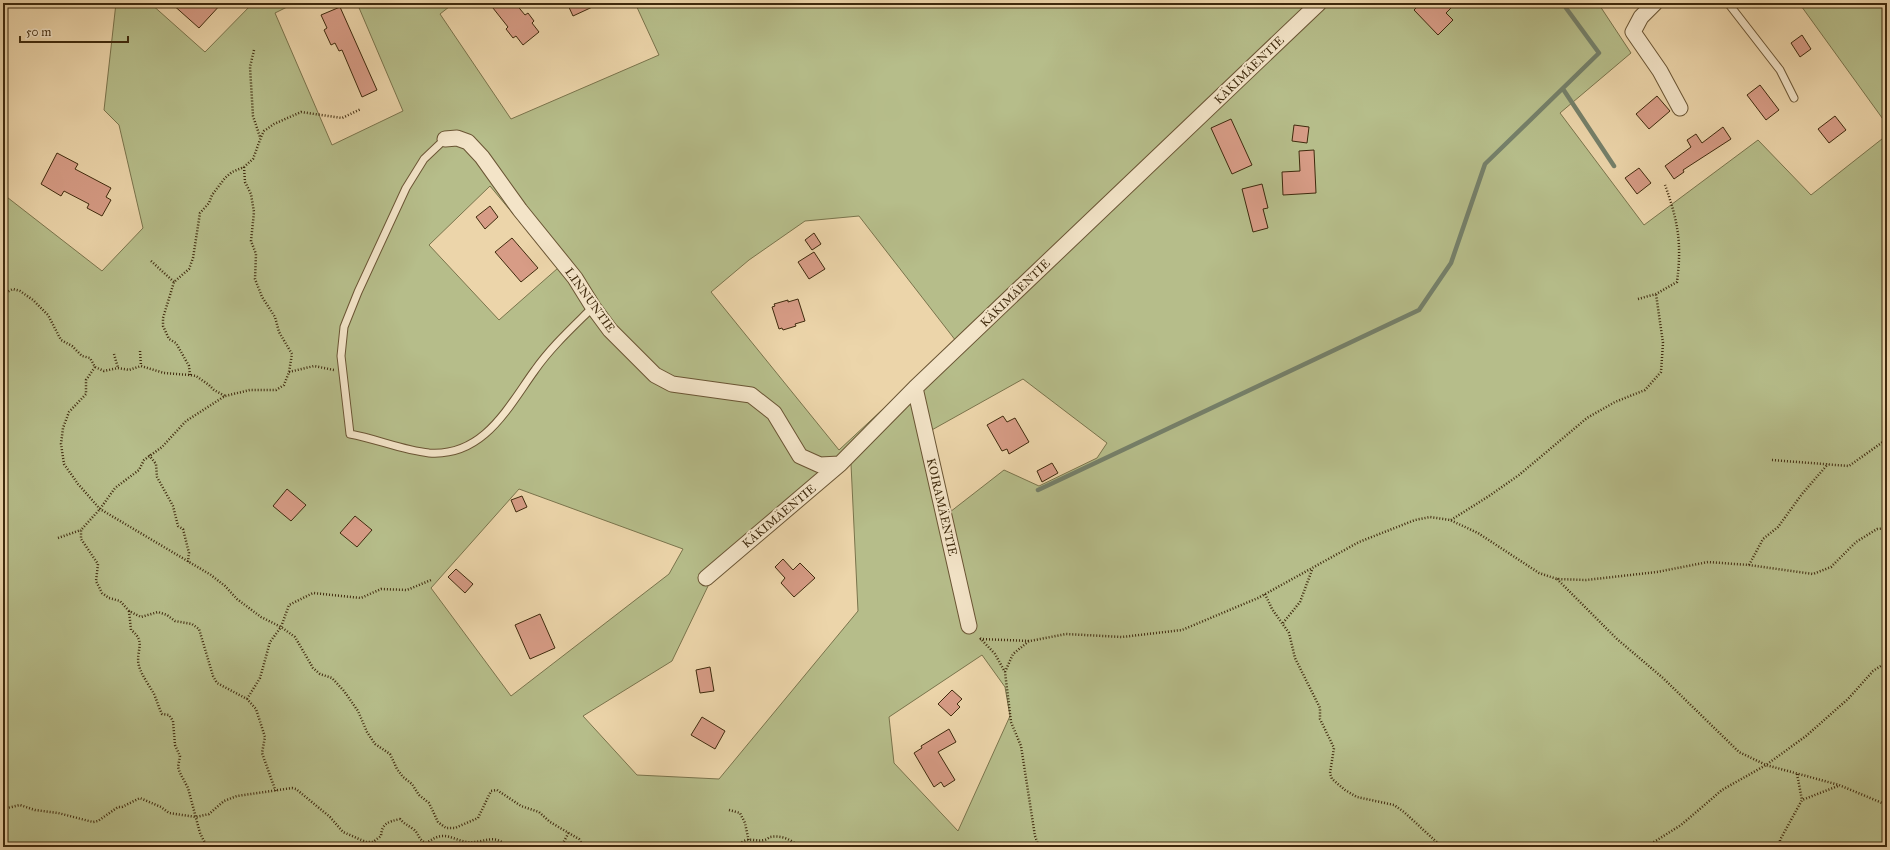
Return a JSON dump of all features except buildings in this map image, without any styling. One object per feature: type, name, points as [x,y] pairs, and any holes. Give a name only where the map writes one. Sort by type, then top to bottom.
[{"type":"street","name":"KÄKIMÄENTIE","points":[[706,578],[840,464],[915,388],[1319,3]]},
{"type":"street","points":[[1655,3],[1641,17],[1633,32],[1660,71],[1680,108]]},
{"type":"street","name":"LINNUNTIE","points":[[445,139],[457,138],[468,142],[482,157],[520,210],[575,278],[593,307],[610,330],[655,375],[672,384],[751,395],[774,413],[800,456],[820,465],[840,464]]},
{"type":"street","name":"KOIRAMÄENTIE","points":[[915,388],[969,626]]},
{"type":"lane","points":[[1728,3],[1780,70],[1794,98]]},
{"type":"lane","points":[[445,139],[424,159],[406,188],[358,292],[344,327],[341,356],[350,434],[368,437],[391,445],[430,453],[459,451],[485,435],[513,403],[535,369],[565,335],[593,307]]},
{"type":"path","points":[[254,50],[250,67],[252,116],[261,137]]},
{"type":"path","points":[[190,375],[189,366],[176,343],[169,338],[162,326],[174,282],[189,269],[194,258],[200,213],[209,203],[212,195],[225,178],[232,172],[244,167],[253,159],[264,131],[274,124],[301,112],[342,118],[361,109]]},
{"type":"path","points":[[58,538],[81,530],[100,509],[115,488],[139,470],[144,460],[162,447],[186,421],[225,396],[250,390],[276,390],[284,385],[289,372],[292,354],[279,332],[275,317],[259,292],[255,279],[256,254],[251,241],[254,212],[251,194],[245,182],[244,167]]},
{"type":"path","points":[[1638,299],[1656,294],[1677,282],[1680,257],[1676,217],[1665,185]]},
{"type":"path","points":[[152,261],[174,282]]},
{"type":"path","points":[[3,294],[13,289],[20,291],[33,300],[48,315],[61,340],[72,346],[82,356],[90,358],[95,367],[104,372],[118,368],[129,370],[141,366],[164,374],[196,376],[209,384],[214,390],[225,396]]},
{"type":"path","points":[[1450,520],[1489,496],[1519,475],[1587,418],[1615,402],[1645,390],[1661,372],[1663,343],[1656,294]]},
{"type":"path","points":[[140,351],[141,366]]},
{"type":"path","points":[[114,354],[118,368]]},
{"type":"path","points":[[289,372],[314,366],[343,372]]},
{"type":"path","points":[[95,367],[86,380],[86,394],[69,412],[63,428],[61,444],[64,464],[78,484],[100,509],[211,575],[225,586],[237,599],[261,617],[281,627],[295,637],[313,668],[320,674],[332,678],[344,691],[358,711],[367,732],[375,744],[390,754],[397,769],[412,784],[419,795],[429,803],[438,822],[446,828],[455,828],[478,818],[492,791],[498,790],[521,806],[539,812],[550,822],[579,839],[584,847]]},
{"type":"path","points":[[1772,460],[1849,466],[1887,439]]},
{"type":"path","points":[[149,455],[156,464],[157,477],[173,506],[178,526],[183,529],[189,553],[188,562]]},
{"type":"path","points":[[1749,565],[1763,539],[1778,527],[1802,494],[1828,464]]},
{"type":"path","points":[[980,639],[1030,641],[1066,634],[1122,637],[1182,630],[1265,594],[1359,542],[1415,520],[1430,517],[1450,520],[1478,533],[1539,573],[1557,579],[1586,580],[1657,572],[1708,562],[1749,565],[1813,574],[1830,567],[1856,542],[1877,529],[1887,528]]},
{"type":"path","points":[[81,530],[81,538],[98,564],[96,581],[102,593],[109,598],[120,601],[129,611],[141,617],[158,612],[167,614],[175,621],[198,629],[213,676],[217,682],[248,698],[256,709],[265,737],[262,753],[276,792]]},
{"type":"path","points":[[1283,623],[1300,602],[1312,569]]},
{"type":"path","points":[[1557,579],[1617,639],[1662,678],[1739,752],[1766,765],[1839,785],[1887,805]]},
{"type":"path","points":[[248,698],[260,678],[270,642],[281,627],[289,605],[313,593],[361,598],[381,589],[407,590],[431,580]]},
{"type":"path","points":[[1265,594],[1272,609],[1283,623],[1289,634],[1295,658],[1320,708],[1320,719],[1334,748],[1330,773],[1332,779],[1345,790],[1357,797],[1394,806],[1404,812],[1442,847]]},
{"type":"path","points":[[129,611],[131,630],[137,634],[140,643],[138,659],[139,668],[154,694],[162,714],[169,715],[173,721],[175,745],[180,756],[178,766],[188,788],[200,834],[207,847]]},
{"type":"path","points":[[969,626],[995,654],[1005,672],[1010,722],[1021,746],[1035,836],[1039,847]]},
{"type":"path","points":[[1005,672],[1013,654],[1030,641]]},
{"type":"path","points":[[1646,847],[1681,825],[1722,790],[1766,765],[1806,736],[1848,699],[1873,671],[1887,662]]},
{"type":"path","points":[[1797,774],[1802,800]]},
{"type":"path","points":[[1780,847],[1780,840],[1802,800],[1839,785]]},
{"type":"path","points":[[3,809],[20,805],[35,810],[58,813],[93,822],[98,821],[108,812],[140,798],[161,807],[169,813],[196,817],[210,814],[224,801],[237,796],[276,792],[292,788],[296,789],[330,817],[343,832],[366,842],[373,842],[381,836],[382,828],[387,822],[400,819],[406,825],[414,829],[421,841],[426,843],[436,837],[444,836],[468,843],[493,839],[502,842],[508,847]]},
{"type":"path","points":[[729,810],[740,813],[745,823],[750,847]]},
{"type":"path","points":[[444,836],[446,828]]},
{"type":"path","points":[[561,847],[569,832]]},
{"type":"path","points":[[738,847],[740,843],[748,839],[763,840],[770,837],[782,837],[794,842],[798,847]]},
{"type":"path","points":[[373,842],[373,847]]},
{"type":"path","points":[[1430,847],[1436,842]]},
{"type":"path","points":[[468,843],[470,847]]},
{"type":"path","points":[[1132,847],[1146,843],[1164,847]]},
{"type":"path","points":[[1191,847],[1210,847]]},
{"type":"green space","points":[[116,3],[150,3],[205,52],[253,3],[295,3],[275,13],[332,145],[403,111],[357,3],[454,3],[440,14],[511,119],[659,55],[635,3],[1598,3],[1631,53],[1560,113],[1644,225],[1758,140],[1811,195],[1887,135],[1887,847],[3,847],[3,194],[102,271],[143,228],[119,125],[104,110]],"holes":[[[490,186],[558,268],[499,320],[429,245]],[[859,216],[956,341],[839,450],[711,292],[749,260],[805,221]],[[1023,379],[1107,443],[1097,458],[1039,486],[1004,470],[950,512],[930,431]],[[851,464],[858,611],[719,779],[637,775],[583,716],[672,661],[709,584]],[[519,489],[683,549],[669,574],[511,696],[431,588]],[[982,655],[1005,687],[1010,716],[958,831],[894,763],[889,717]]]},
{"type":"green space","points":[[1799,3],[1887,3],[1887,125],[1880,115]]},
{"type":"waterway","points":[[1038,490],[1419,310],[1451,263],[1485,164],[1599,53],[1566,8],[1569,3]]},
{"type":"waterway","points":[[1563,89],[1614,166]]}]
